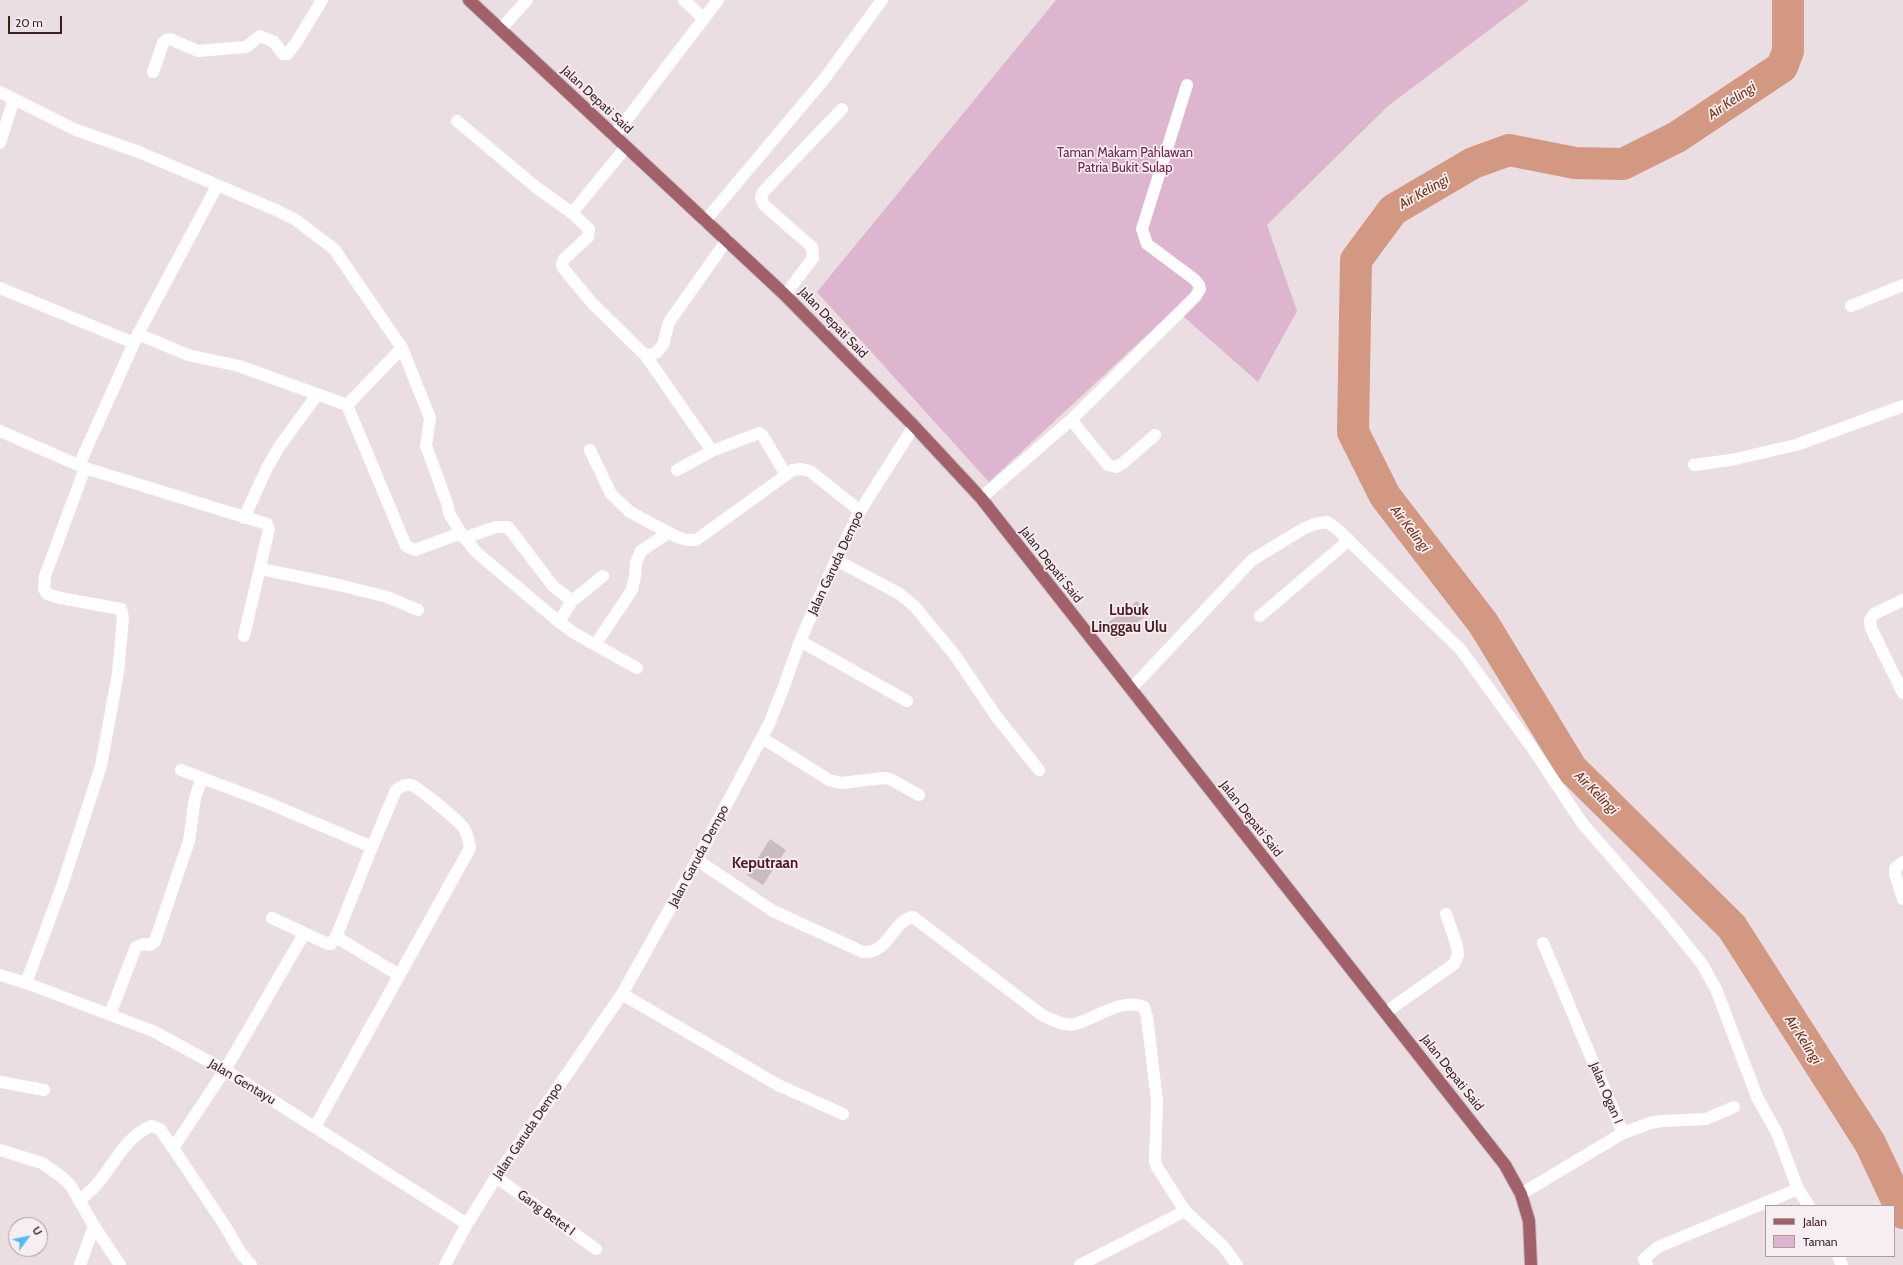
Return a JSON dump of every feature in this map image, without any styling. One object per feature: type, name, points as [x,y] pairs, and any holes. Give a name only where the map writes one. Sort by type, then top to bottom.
[{"type":"main road","name":"Jalan Depati Said","points":[[469,0],[785,295],[914,426],[981,498],[1505,1165],[1521,1194],[1529,1221],[1531,1265]]},
{"type":"street","points":[[152,72],[163,43],[170,39],[198,50],[246,47],[260,36],[274,42],[283,54],[287,54],[296,43],[322,0]]},
{"type":"street","points":[[501,29],[526,0]]},
{"type":"street","points":[[684,0],[704,19]]},
{"type":"street","points":[[614,136],[718,0]]},
{"type":"street","points":[[705,221],[825,78],[882,0]]},
{"type":"street","points":[[981,498],[1071,420],[1195,297],[1200,289],[1199,284],[1194,279],[1148,244],[1142,229],[1187,85]]},
{"type":"street","points":[[0,92],[76,130],[138,152],[296,220],[334,249],[402,348],[430,418],[426,446],[447,503],[449,513],[462,536],[476,552],[559,622],[637,668]]},
{"type":"street","points":[[0,143],[14,99]]},
{"type":"street","points":[[785,295],[813,258],[814,252],[812,247],[764,206],[761,198],[763,192],[842,109]]},
{"type":"street","points":[[457,121],[537,188],[572,213],[590,229],[588,237],[564,259],[562,264],[563,268],[592,303],[646,356],[712,450]]},
{"type":"street","points":[[572,213],[626,147]]},
{"type":"street","points":[[26,983],[62,886],[101,766],[118,673],[123,618],[121,609],[60,598],[47,594],[44,589],[45,576],[82,466],[136,339],[217,186]]},
{"type":"street","points":[[646,356],[656,353],[663,345],[669,322],[727,240]]},
{"type":"street","points":[[1851,306],[1903,285]]},
{"type":"street","points":[[0,288],[136,339],[188,355],[239,366],[347,405],[406,546],[415,550],[462,536],[496,528],[508,528],[553,586],[572,601]]},
{"type":"street","points":[[347,405],[402,348]]},
{"type":"street","points":[[244,518],[267,468],[279,447],[317,395]]},
{"type":"street","points":[[1694,465],[1752,456],[1796,446],[1903,406]]},
{"type":"street","points":[[1071,420],[1108,465],[1116,467],[1123,463],[1154,435]]},
{"type":"street","name":"Jalan Garuda Dempo","points":[[445,1265],[467,1224],[496,1177],[622,994],[698,860],[762,738],[783,689],[800,641],[836,560],[860,511],[914,426]]},
{"type":"street","points":[[0,431],[82,466],[244,518],[265,523],[268,526],[261,569],[244,636]]},
{"type":"street","points":[[677,470],[712,450],[758,433],[763,436],[786,475]]},
{"type":"street","points":[[590,450],[611,494],[630,512],[668,533],[686,540],[696,540],[793,470],[801,469],[810,471],[860,511]]},
{"type":"street","points":[[1131,689],[1252,560],[1303,529],[1314,524],[1327,522],[1349,540],[1461,650],[1534,749],[1582,823],[1664,917],[1702,964],[1716,989],[1757,1097],[1777,1133],[1797,1186],[1808,1205]]},
{"type":"street","points":[[596,645],[632,590],[636,563],[641,551],[668,533]]},
{"type":"street","points":[[1260,616],[1349,540]]},
{"type":"street","points":[[836,560],[900,594],[916,607],[954,654],[996,716],[1039,770]]},
{"type":"street","points":[[261,569],[339,585],[380,596],[418,610]]},
{"type":"street","points":[[559,622],[572,601],[603,576]]},
{"type":"street","points":[[1903,600],[1874,614],[1870,620],[1872,628],[1903,693]]},
{"type":"street","points":[[800,641],[906,701]]},
{"type":"street","points":[[762,738],[828,780],[841,783],[883,778],[890,779],[919,795]]},
{"type":"street","points":[[181,770],[266,802],[372,847]]},
{"type":"street","points":[[110,1014],[136,947],[144,944],[150,945],[155,940],[189,841],[195,798],[202,778]]},
{"type":"street","points":[[272,918],[304,934],[331,944],[336,937],[396,790],[402,786],[412,785],[457,819],[465,830],[469,839],[470,848],[315,1127]]},
{"type":"street","points":[[698,860],[773,911],[863,952],[869,953],[879,949],[906,920],[913,917],[1042,1015],[1066,1024],[1074,1024],[1111,1009],[1126,1006],[1144,1007],[1147,1017],[1157,1100],[1155,1161],[1161,1174],[1185,1211],[1223,1246],[1237,1265]]},
{"type":"street","points":[[1903,862],[1895,868],[1903,899]]},
{"type":"street","points":[[1386,1012],[1454,964],[1458,955],[1457,946],[1446,914]]},
{"type":"street","points":[[173,1148],[225,1070],[304,934]]},
{"type":"street","points":[[336,937],[399,975]]},
{"type":"street","name":"Jalan Ogan I","points":[[1521,1194],[1623,1133],[1544,943]]},
{"type":"street","name":"Jalan Gentayu","points":[[0,975],[26,983],[153,1031],[225,1070],[467,1224]]},
{"type":"street","points":[[622,994],[778,1085],[844,1114]]},
{"type":"street","points":[[0,1082],[44,1090]]},
{"type":"street","points":[[1623,1133],[1650,1123],[1706,1119],[1734,1107]]},
{"type":"street","points":[[79,1201],[99,1182],[120,1151],[143,1130],[151,1126],[160,1129],[227,1229],[240,1252],[251,1265]]},
{"type":"street","points":[[0,1150],[23,1156],[53,1169],[71,1186],[94,1226],[120,1265]]},
{"type":"street","name":"Gang Betet I","points":[[496,1177],[596,1249]]},
{"type":"street","points":[[1647,1265],[1644,1259],[1658,1247],[1797,1186]]},
{"type":"street","points":[[1080,1265],[1185,1211]]},
{"type":"street","points":[[80,1265],[94,1226]]},
{"type":"green space","name":"Taman Makam Pahlawan Patria Bukit Sulap","points":[[1056,0],[1529,0],[1388,106],[1267,225],[1297,311],[1258,382],[1175,309],[989,482],[817,292]]},
{"type":"building","points":[[1137,601],[1147,615],[1115,639],[1105,625]]},
{"type":"building","points":[[770,839],[786,850],[763,885],[747,875]]},
{"type":"waterway","name":"Air Kelingi","points":[[1788,0],[1788,51],[1782,67],[1677,137],[1623,164],[1575,163],[1509,150],[1473,163],[1393,210],[1356,260],[1353,432],[1385,496],[1483,623],[1572,769],[1732,927],[1870,1143],[1903,1213]]},
{"type":"district","name":"Lubuk Linggau Ulu","points":[[1129,620]]},
{"type":"district","name":"Keputraan","points":[[765,864]]}]
